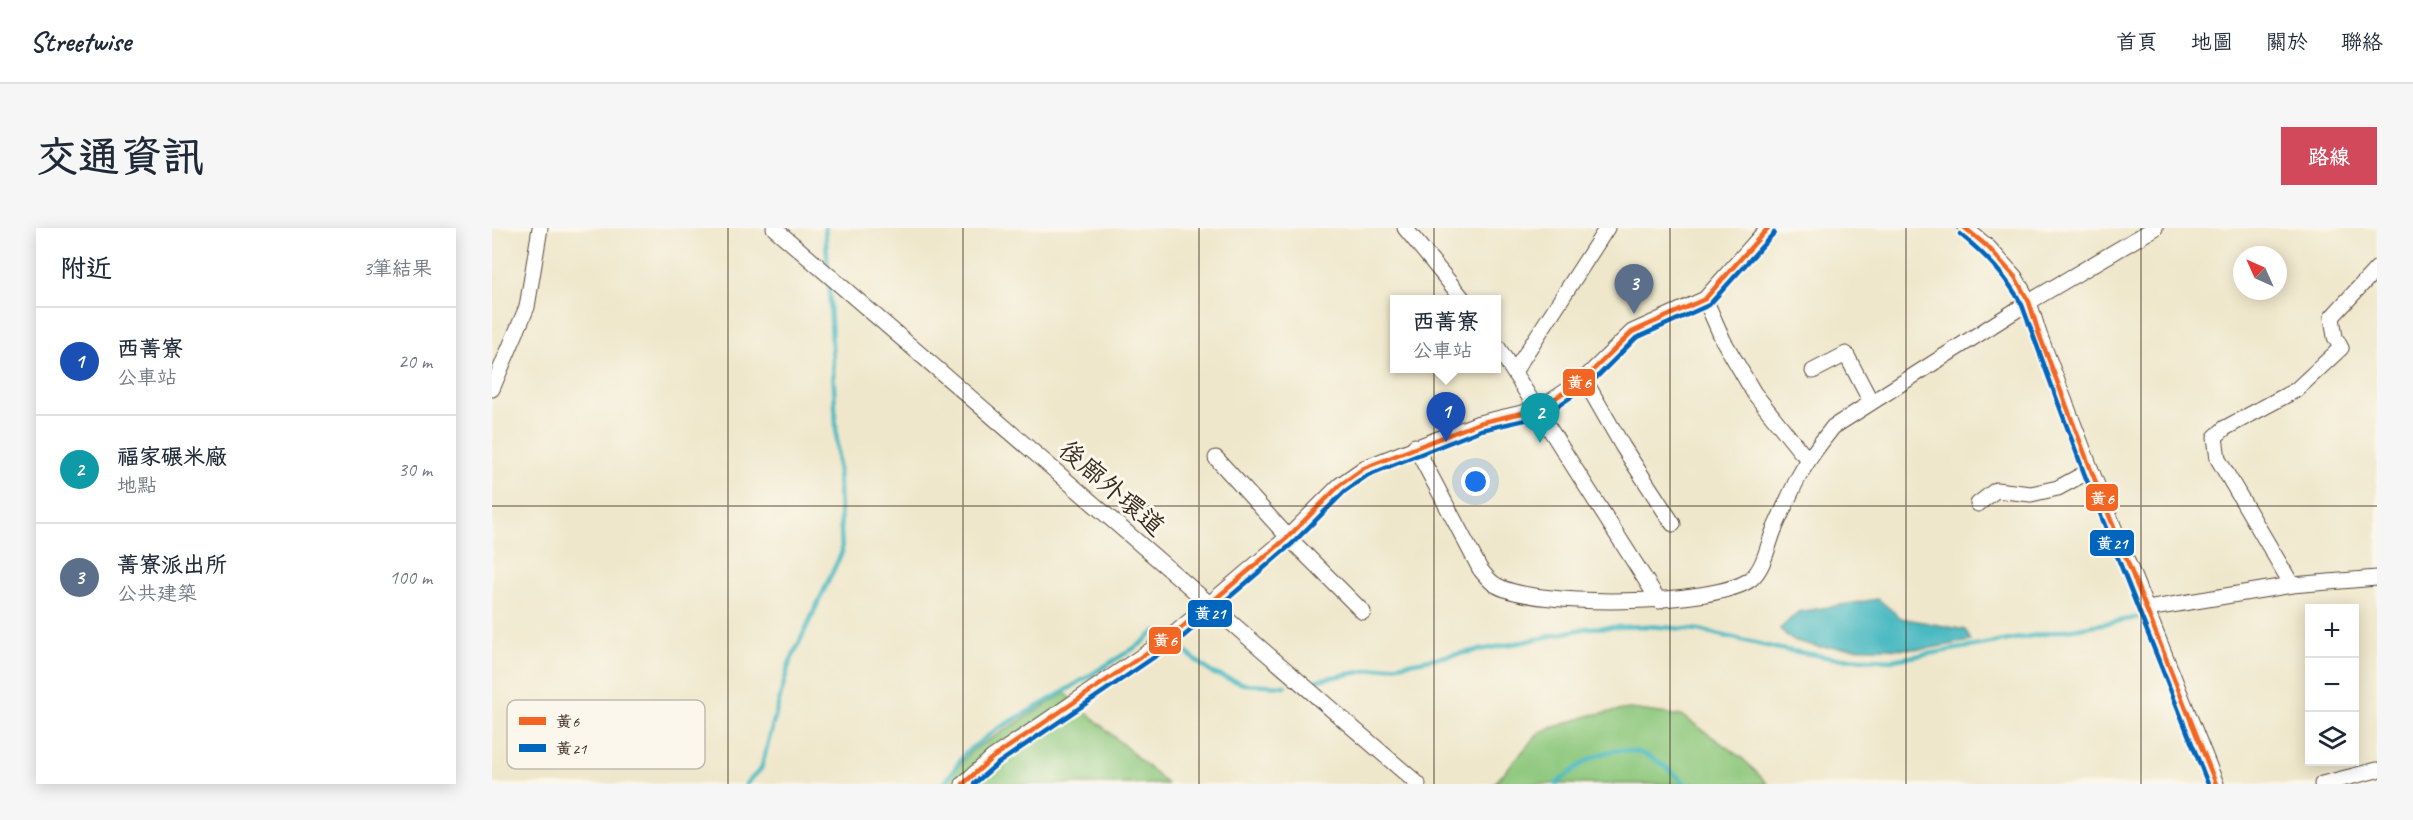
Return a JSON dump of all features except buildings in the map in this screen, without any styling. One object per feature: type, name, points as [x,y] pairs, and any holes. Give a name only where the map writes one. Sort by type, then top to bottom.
[{"type":"street","points":[[492,389],[527,307],[540,228]]},
{"type":"street","name":"後廍外環道","points":[[774,228],[1418,784]]},
{"type":"street","points":[[1406,228],[1459,295]]},
{"type":"street","points":[[1514,372],[1607,228]]},
{"type":"street","points":[[963,784],[992,758],[1173,635],[1288,537],[1340,485],[1364,468],[1415,446],[1479,423],[1539,409],[1584,379],[1632,332],[1705,299],[1768,228]]},
{"type":"street","points":[[1965,228],[1988,246],[2015,277],[2029,302],[2091,470],[2216,784]]},
{"type":"street","points":[[1415,446],[1480,569],[1495,585],[1517,593],[1577,601],[1659,601],[1740,586],[1753,577],[1809,457],[1833,427],[2029,302],[2155,228]]},
{"type":"street","points":[[2292,585],[2218,459],[2214,437],[2225,428],[2296,390],[2341,348],[2335,337],[2332,317],[2377,268]]},
{"type":"street","points":[[1705,299],[1723,340],[1754,393],[1801,452],[1809,457]]},
{"type":"street","points":[[1501,351],[1659,601]]},
{"type":"street","points":[[1813,371],[1846,354],[1871,402]]},
{"type":"street","points":[[1584,379],[1623,447],[1672,524]]},
{"type":"street","points":[[1216,458],[1288,537],[1364,612]]},
{"type":"street","points":[[1978,504],[1996,490],[2031,495],[2058,488],[2091,470]]},
{"type":"street","points":[[2147,609],[2292,585],[2377,578]]},
{"type":"street","points":[[2322,784],[2377,770]]},
{"type":"green space","points":[[1065,693],[1167,784],[944,784],[971,751]]},
{"type":"green space","points":[[1630,709],[1683,716],[1742,758],[1768,784],[1494,784],[1540,732],[1591,715]]},
{"type":"water","points":[[1878,599],[1901,618],[1965,630],[1971,641],[1925,649],[1819,647],[1792,640],[1780,629],[1798,612]]},
{"type":"waterway","points":[[825,228],[828,270]]},
{"type":"waterway","points":[[746,784],[761,769],[789,664],[842,552],[829,282]]},
{"type":"waterway","points":[[1317,680],[1587,628],[1647,626],[1699,630],[1780,649],[1833,658],[1893,660],[2142,617]]},
{"type":"waterway","points":[[944,784],[966,752],[996,730],[1139,645],[1156,631]]},
{"type":"waterway","points":[[1178,646],[1212,673],[1244,684],[1285,686]]},
{"type":"waterway","points":[[1556,784],[1588,760],[1622,750],[1648,756],[1686,784]]},
{"type":"transit line","name":"黃6","points":[[963,784],[992,758],[1173,635],[1288,537],[1340,485],[1364,468],[1479,423],[1539,409],[1584,379],[1632,332],[1705,299],[1768,228]]},
{"type":"transit line","name":"黃6","points":[[1965,228],[1988,247],[2015,277],[2029,302],[2091,470],[2216,784]]},
{"type":"transit line","name":"黃21","points":[[974,784],[997,764],[1178,641],[1293,543],[1345,491],[1368,475],[1481,430],[1543,416],[1589,385],[1636,338],[1709,305],[1774,233]]},
{"type":"transit line","name":"黃21","points":[[1960,234],[1995,266],[2022,305],[2084,473],[2208,784]]},
{"type":"place","name":"菁寮派出所","points":[[1634,314]]},
{"type":"place","name":"西菁寮","points":[[1446,442]]},
{"type":"place","name":"福家碾米廠","points":[[1540,443]]}]
